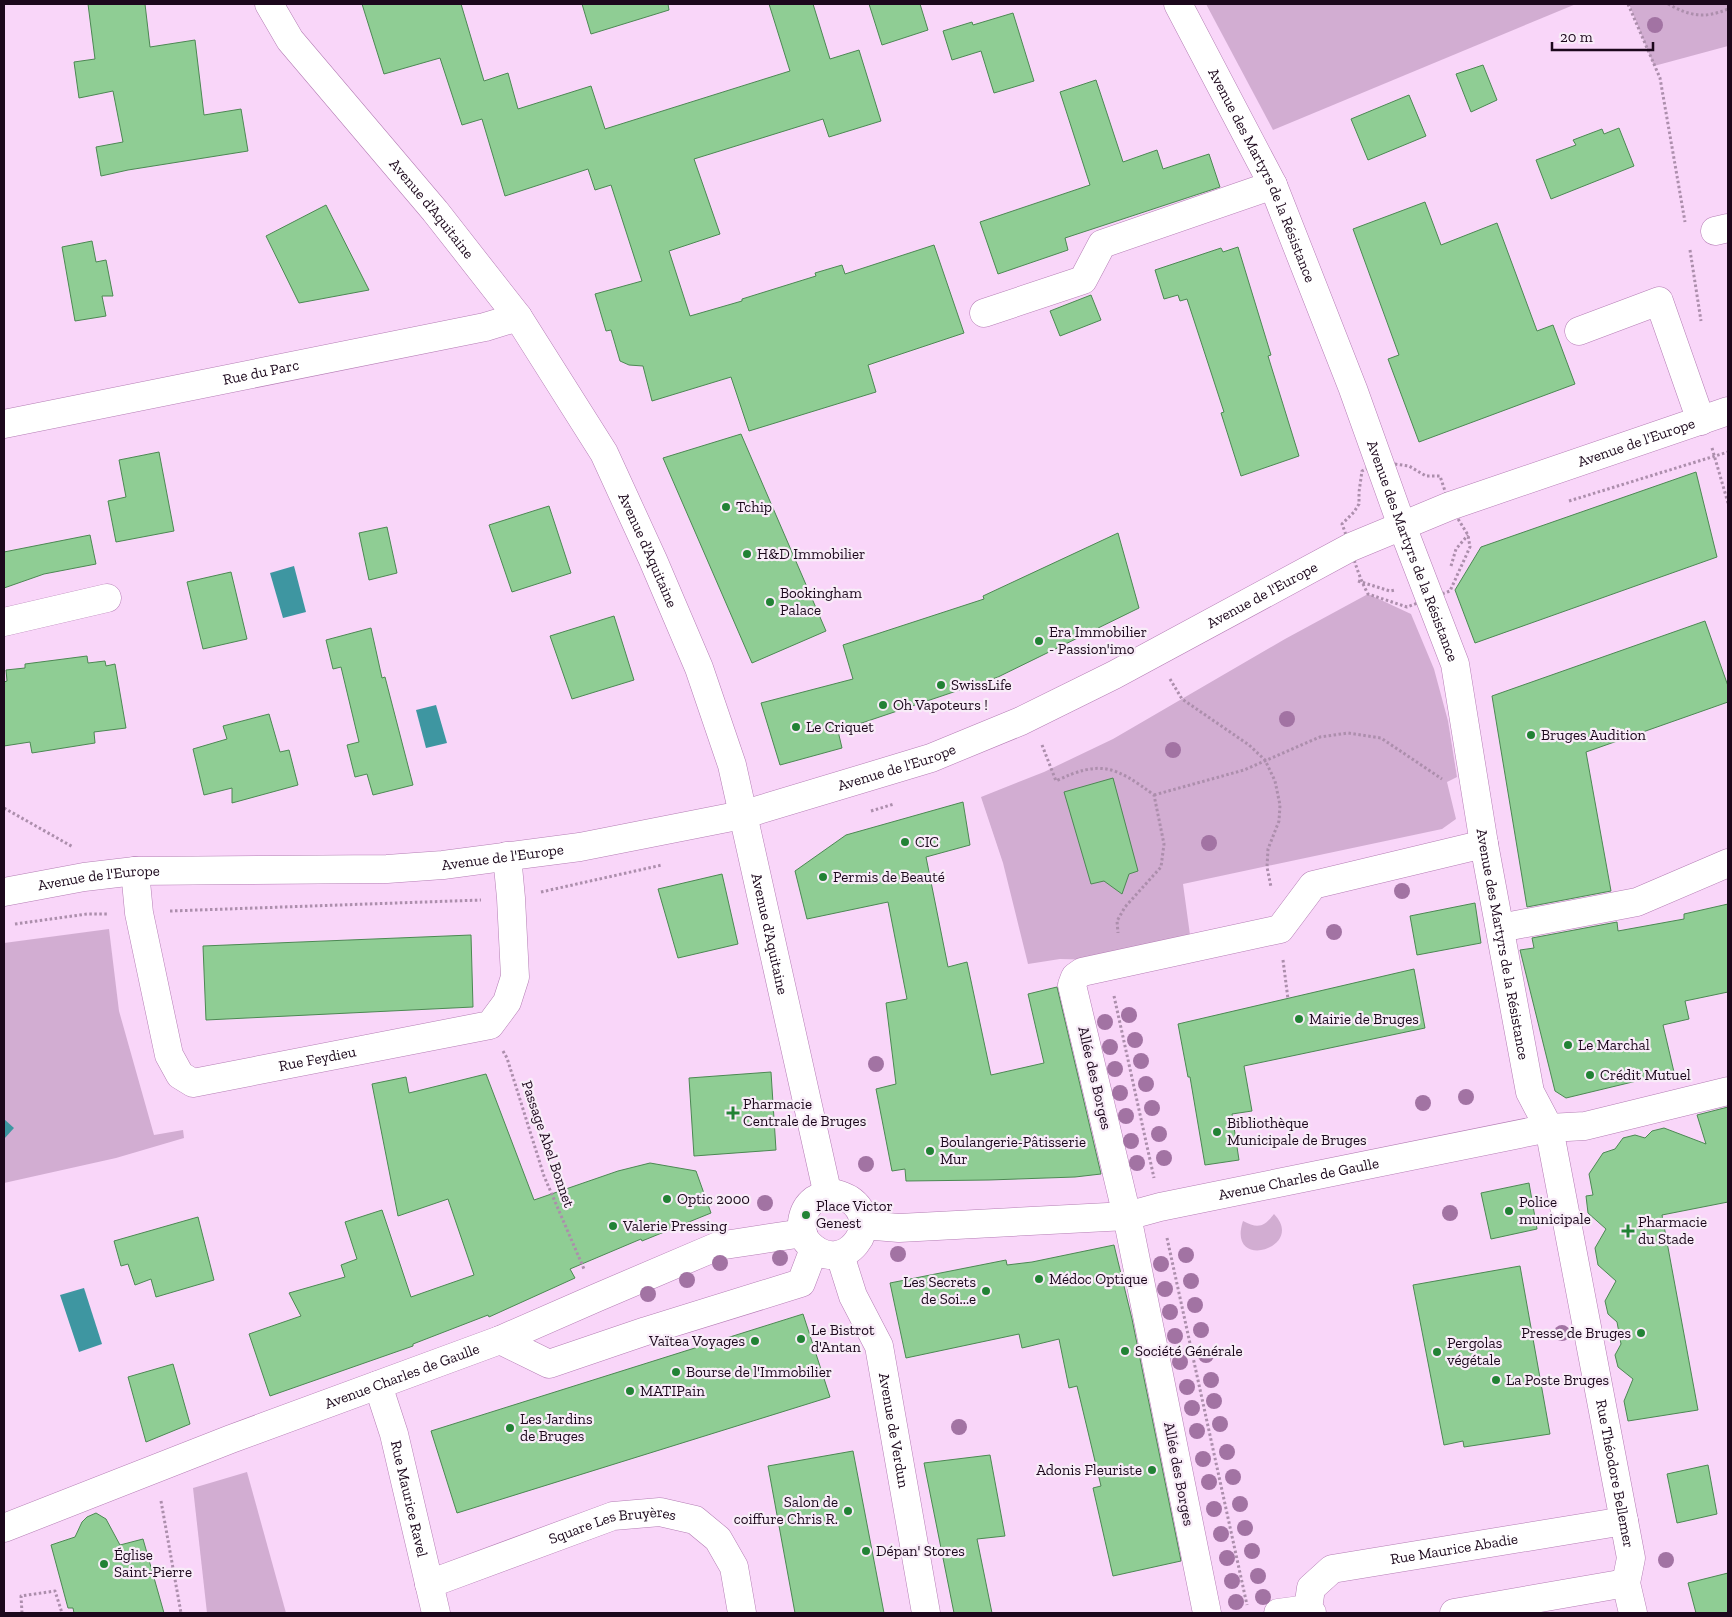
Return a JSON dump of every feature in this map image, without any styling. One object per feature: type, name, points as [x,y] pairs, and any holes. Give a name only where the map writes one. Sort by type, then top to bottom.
[{"type":"street","name":"Avenue d'Aquitaine","points":[[269,4],[290,40],[435,211],[518,317],[604,453],[653,560],[702,677],[732,765],[827,1192]]},
{"type":"street","name":"Avenue des Martyrs de la Résistance","points":[[1178,4],[1273,185],[1353,389],[1402,526],[1455,664],[1484,844],[1530,1092],[1549,1128]]},
{"type":"street","points":[[984,313],[1083,280],[1102,244],[1273,185]]},
{"type":"street","points":[[1579,331],[1659,301],[1701,420]]},
{"type":"street","name":"Rue du Parc","points":[[4,424],[485,327],[518,317]]},
{"type":"street","name":"Avenue de l'Europe","points":[[4,892],[135,871],[387,869],[443,865],[580,847],[742,815],[931,758],[1021,721],[1114,675],[1351,547],[1450,506],[1728,411]]},
{"type":"street","points":[[4,622],[107,598]]},
{"type":"street","points":[[1280,929],[1313,885],[1484,844]]},
{"type":"street","points":[[490,1025],[507,1002],[515,977],[507,856]]},
{"type":"street","points":[[1500,928],[1637,902],[1728,863]]},
{"type":"street","name":"Rue Feydieu","points":[[135,871],[139,913],[169,1055],[180,1075],[194,1083],[490,1025]]},
{"type":"street","name":"Allée des Borges","points":[[1207,1613],[1128,1216],[1072,985],[1075,977],[1082,972],[1280,929]]},
{"type":"street","name":"Avenue Charles de Gaulle","points":[[864,1224],[899,1228],[1128,1216],[1160,1207],[1549,1128],[1586,1126],[1728,1091]]},
{"type":"street","name":"Rue Théodore Bellemer","points":[[1549,1128],[1631,1558],[1626,1583],[1633,1613]]},
{"type":"street","points":[[827,1192],[851,1200],[858,1207],[864,1224],[862,1235],[857,1243],[850,1251],[819,1246],[803,1214],[808,1206],[827,1192]]},
{"type":"street","name":"Avenue Charles de Gaulle","points":[[4,1528],[155,1468],[500,1340],[718,1246],[819,1246]]},
{"type":"street","points":[[500,1340],[549,1364],[802,1283],[819,1246]]},
{"type":"street","name":"Avenue de Verdun","points":[[819,1246],[853,1296],[879,1346],[926,1613]]},
{"type":"street","name":"Rue Maurice Ravel","points":[[378,1385],[394,1434],[436,1613]]},
{"type":"street","name":"Square Les Bruyères","points":[[429,1584],[613,1516],[660,1512],[695,1520],[718,1539],[734,1567],[742,1613]]},
{"type":"street","name":"Rue Maurice Abadie","points":[[1278,1613],[1310,1611],[1311,1588],[1332,1569],[1624,1520]]},
{"type":"street","points":[[1454,1613],[1626,1583]]},
{"type":"path","points":[[1628,4],[1660,78],[1685,223]]},
{"type":"path","points":[[1668,4],[1696,16],[1714,15],[1728,9]]},
{"type":"path","points":[[1689,241],[1702,325]]},
{"type":"path","points":[[1701,420],[1728,503]]},
{"type":"path","points":[[1567,502],[1728,452]]},
{"type":"path","points":[[1354,581],[1360,581],[1390,591],[1424,582],[1450,571],[1456,549],[1468,535],[1476,531]]},
{"type":"path","points":[[1168,675],[1182,698],[1249,744],[1265,760],[1275,781],[1280,804],[1279,821],[1268,849],[1267,867],[1280,929],[1288,999]]},
{"type":"path","points":[[1154,795],[1244,770],[1320,737],[1348,733],[1381,738],[1447,782],[1476,790]]},
{"type":"path","points":[[1033,747],[1048,740]]},
{"type":"path","points":[[1042,744],[1056,781],[1093,768],[1110,769],[1130,777],[1154,795],[1164,844],[1161,867],[1125,907],[1117,921],[1114,965],[1160,1207],[1249,1613]]},
{"type":"path","points":[[863,814],[899,802]]},
{"type":"path","name":"Passage Abel Bonnet","points":[[490,1025],[507,1058],[544,1176],[596,1298]]},
{"type":"path","points":[[155,1468],[181,1613]]},
{"type":"path","points":[[22,1613],[20,1596],[55,1592],[62,1613]]},
{"type":"shaded area","points":[[1206,4],[1576,4],[1273,130]]},
{"type":"shaded area","points":[[1629,4],[1728,4],[1728,46],[1654,66]]},
{"type":"shaded area","points":[[294,566],[306,612],[283,618],[270,573]]},
{"type":"shaded area","points":[[1368,594],[1411,614],[1434,669],[1448,721],[1457,777],[1447,782],[1456,819],[1442,829],[1183,884],[1190,935],[1184,945],[1100,960],[1060,959],[1028,964],[1003,863],[981,797],[1044,772],[1113,739],[1285,639]]},
{"type":"shaded area","points":[[436,705],[447,743],[426,748],[416,710]]},
{"type":"shaded area","points":[[109,929],[119,1011],[154,1135],[183,1130],[184,1138],[116,1158],[4,1183],[4,943]]},
{"type":"shaded area","points":[[4,1119],[14,1128],[4,1139]]},
{"type":"shaded area","points":[[1274,1214],[1281,1226],[1281,1237],[1274,1245],[1254,1250],[1245,1246],[1241,1237],[1243,1221],[1257,1226],[1267,1222]]},
{"type":"shaded area","points":[[84,1288],[102,1344],[79,1352],[60,1295]]},
{"type":"shaded area","points":[[247,1472],[286,1613],[207,1613],[193,1488]]},
{"type":"building","points":[[88,4],[145,4],[150,47],[195,40],[204,115],[241,109],[248,151],[101,176],[96,147],[123,142],[113,91],[79,98],[74,62],[95,59]]},
{"type":"building","points":[[362,4],[461,4],[484,81],[508,73],[518,109],[591,86],[605,129],[790,71],[769,4],[813,4],[830,59],[859,50],[881,121],[829,137],[823,119],[694,159],[720,234],[669,251],[690,316],[742,301],[742,299],[816,276],[815,273],[842,265],[845,274],[934,245],[964,333],[868,365],[876,392],[749,431],[731,377],[652,401],[643,366],[629,365],[620,361],[611,330],[606,331],[595,294],[642,281],[611,185],[595,190],[588,169],[505,196],[482,119],[462,125],[440,58],[384,74]]},
{"type":"building","points":[[582,4],[668,4],[669,10],[591,34]]},
{"type":"building","points":[[869,4],[920,4],[928,30],[882,45]]},
{"type":"building","points":[[1013,13],[1034,81],[994,93],[981,51],[952,60],[943,31],[972,22],[973,25]]},
{"type":"building","points":[[1483,65],[1497,100],[1471,112],[1456,74]]},
{"type":"building","points":[[1096,80],[1123,162],[1157,150],[1163,169],[1209,154],[1220,187],[1065,238],[1068,250],[998,274],[980,222],[1090,185],[1060,92]]},
{"type":"building","points":[[1409,95],[1426,136],[1368,160],[1351,119]]},
{"type":"building","points":[[1619,128],[1634,166],[1551,199],[1536,160],[1576,145],[1573,140],[1602,129],[1604,134]]},
{"type":"building","points":[[1425,202],[1441,245],[1497,223],[1537,331],[1553,325],[1575,384],[1419,442],[1388,359],[1399,355],[1353,229]]},
{"type":"building","points":[[326,205],[369,290],[299,303],[266,236]]},
{"type":"building","points":[[92,241],[96,262],[106,260],[113,296],[102,296],[106,316],[75,321],[62,247]]},
{"type":"building","points":[[1238,247],[1271,355],[1268,356],[1299,456],[1241,476],[1221,413],[1224,412],[1187,299],[1180,301],[1178,295],[1164,299],[1155,270],[1221,248],[1223,252]]},
{"type":"building","points":[[1091,295],[1101,320],[1060,336],[1050,311]]},
{"type":"building","points":[[741,434],[826,631],[752,663],[663,458]]},
{"type":"building","points":[[159,452],[174,531],[116,542],[108,501],[126,497],[119,460]]},
{"type":"building","points":[[1696,472],[1717,557],[1475,643],[1455,590],[1481,547]]},
{"type":"building","points":[[549,506],[571,573],[512,592],[489,525]]},
{"type":"building","points":[[387,527],[397,573],[369,580],[359,533]]},
{"type":"building","points":[[1118,533],[1139,608],[998,677],[838,731],[842,748],[780,765],[761,703],[853,679],[843,645],[984,599],[983,596]]},
{"type":"building","points":[[90,535],[96,564],[44,574],[4,588],[4,552]]},
{"type":"building","points":[[231,572],[247,639],[203,649],[187,582]]},
{"type":"building","points":[[614,616],[634,680],[572,699],[550,636]]},
{"type":"building","points":[[1705,621],[1728,686],[1728,702],[1586,752],[1611,891],[1527,907],[1492,696]]},
{"type":"building","points":[[371,628],[382,678],[385,677],[413,785],[373,795],[367,774],[355,777],[347,745],[359,742],[341,667],[333,669],[326,640]]},
{"type":"building","points":[[87,656],[88,663],[105,661],[106,666],[115,664],[126,728],[94,732],[95,743],[32,753],[30,742],[4,746],[4,682],[7,681],[6,670],[25,668],[25,664]]},
{"type":"building","points":[[269,714],[280,752],[289,750],[298,785],[232,803],[232,788],[204,795],[193,749],[227,739],[223,726]]},
{"type":"building","points":[[1113,778],[1138,871],[1129,874],[1122,894],[1104,881],[1091,884],[1064,792]]},
{"type":"building","points":[[963,802],[970,845],[926,857],[948,967],[967,962],[991,1075],[1044,1063],[1028,994],[1057,987],[1101,1174],[1075,1177],[906,1181],[905,1169],[892,1171],[876,1089],[896,1084],[886,1003],[907,999],[888,902],[807,919],[795,871],[846,835]]},
{"type":"building","points":[[722,874],[738,944],[678,958],[658,889]]},
{"type":"building","points":[[1475,903],[1481,943],[1417,955],[1410,916]]},
{"type":"building","points":[[1728,904],[1728,992],[1685,1001],[1689,1019],[1663,1025],[1674,1072],[1566,1098],[1555,1091],[1520,950],[1534,948],[1532,938],[1617,922],[1618,931],[1684,919],[1684,914]]},
{"type":"building","points":[[471,935],[473,1007],[206,1020],[203,946]]},
{"type":"building","name":"Mairie de Bruges","points":[[1414,969],[1425,1028],[1244,1066],[1252,1111],[1232,1114],[1239,1160],[1205,1165],[1190,1077],[1188,1077],[1178,1024]]},
{"type":"building","points":[[771,1072],[776,1150],[694,1156],[689,1078]]},
{"type":"building","points":[[486,1074],[534,1200],[618,1171],[650,1163],[696,1171],[711,1213],[642,1241],[641,1239],[570,1269],[575,1278],[489,1317],[488,1315],[413,1344],[413,1346],[270,1396],[249,1334],[301,1316],[289,1293],[345,1277],[341,1265],[357,1259],[345,1222],[382,1210],[411,1297],[474,1275],[448,1199],[398,1216],[372,1084],[406,1077],[409,1093]]},
{"type":"building","points":[[1728,1107],[1728,1202],[1662,1215],[1698,1410],[1628,1421],[1624,1401],[1633,1379],[1618,1367],[1615,1355],[1621,1344],[1617,1322],[1608,1314],[1605,1301],[1616,1281],[1598,1265],[1595,1248],[1606,1229],[1588,1213],[1586,1196],[1593,1195],[1589,1174],[1603,1153],[1615,1149],[1623,1138],[1635,1135],[1645,1138],[1652,1131],[1664,1128],[1706,1144],[1697,1115]]},
{"type":"building","name":"Police municipale","points":[[1529,1183],[1537,1229],[1491,1239],[1481,1193]]},
{"type":"building","points":[[198,1217],[214,1280],[156,1297],[151,1279],[135,1285],[128,1264],[121,1266],[114,1241]]},
{"type":"building","points":[[1114,1245],[1132,1319],[1181,1561],[1113,1576],[1093,1488],[1101,1486],[1077,1386],[1069,1388],[1059,1339],[1022,1348],[1019,1334],[906,1358],[890,1283],[1006,1260],[1007,1265],[1032,1262]]},
{"type":"building","name":"La Poste Bruges","points":[[1520,1266],[1550,1434],[1464,1447],[1463,1441],[1444,1445],[1413,1285]]},
{"type":"building","points":[[803,1314],[830,1397],[457,1513],[431,1431]]},
{"type":"building","points":[[173,1364],[190,1424],[146,1442],[128,1377]]},
{"type":"building","points":[[853,1451],[884,1613],[795,1613],[768,1466]]},
{"type":"building","points":[[990,1455],[1005,1536],[977,1539],[992,1613],[954,1613],[924,1463]]},
{"type":"building","points":[[1708,1465],[1717,1514],[1677,1523],[1667,1474]]},
{"type":"building","name":"Église Saint-Pierre","points":[[96,1513],[106,1519],[120,1545],[143,1539],[164,1613],[74,1613],[73,1608],[68,1608],[51,1545],[75,1537],[82,1522],[87,1517]]},
{"type":"building","points":[[1728,1573],[1728,1613],[1696,1613],[1688,1583]]},
{"type":"place","name":"Tchip","points":[[726,507]]},
{"type":"place","name":"H&D Immobilier","points":[[747,554]]},
{"type":"place","name":"Bookingham Palace","points":[[770,602]]},
{"type":"place","name":"Era Immobilier - Passion'imo","points":[[1039,641]]},
{"type":"place","name":"SwissLife","points":[[941,685]]},
{"type":"place","name":"Oh Vapoteurs !","points":[[883,705]]},
{"type":"place","name":"Le Criquet","points":[[796,727]]},
{"type":"place","name":"Bruges Audition","points":[[1531,735]]},
{"type":"place","name":"CIC","points":[[905,842]]},
{"type":"place","name":"Permis de Beauté","points":[[823,877]]},
{"type":"place","name":"Mairie de Bruges","points":[[1299,1019]]},
{"type":"place","name":"Le Marchal","points":[[1568,1045]]},
{"type":"place","name":"Crédit Mutuel","points":[[1590,1075]]},
{"type":"place","name":"Pharmacie Centrale de Bruges","points":[[733,1113]]},
{"type":"place","name":"Bibliothèque Municipale de Bruges","points":[[1217,1132]]},
{"type":"place","name":"Boulangerie-Pâtisserie Mur","points":[[930,1151]]},
{"type":"place","name":"Optic 2000","points":[[667,1199]]},
{"type":"place","name":"Police municipale","points":[[1509,1211]]},
{"type":"place","name":"Place Victor Genest","points":[[806,1215]]},
{"type":"place","name":"Valerie Pressing","points":[[613,1226]]},
{"type":"place","name":"Pharmacie du Stade","points":[[1628,1231]]},
{"type":"place","name":"Médoc Optique","points":[[1039,1279]]},
{"type":"place","name":"Les Secrets de Soi...e","points":[[986,1291]]},
{"type":"place","name":"Presse de Bruges","points":[[1641,1333]]},
{"type":"place","name":"Le Bistrot d'Antan","points":[[801,1339]]},
{"type":"place","name":"Vaïtea Voyages","points":[[755,1341]]},
{"type":"place","name":"Société Générale","points":[[1125,1351]]},
{"type":"place","name":"Pergolas végétale","points":[[1437,1352]]},
{"type":"place","name":"Bourse de l'Immobilier","points":[[676,1372]]},
{"type":"place","name":"La Poste Bruges","points":[[1496,1380]]},
{"type":"place","name":"MATIPain","points":[[630,1391]]},
{"type":"place","name":"Les Jardins de Bruges","points":[[510,1428]]},
{"type":"place","name":"Adonis Fleuriste","points":[[1152,1470]]},
{"type":"place","name":"Salon de coiffure Chris R.","points":[[848,1511]]},
{"type":"place","name":"Dépan' Stores","points":[[866,1551]]},
{"type":"place","name":"Église Saint-Pierre","points":[[104,1564]]}]
